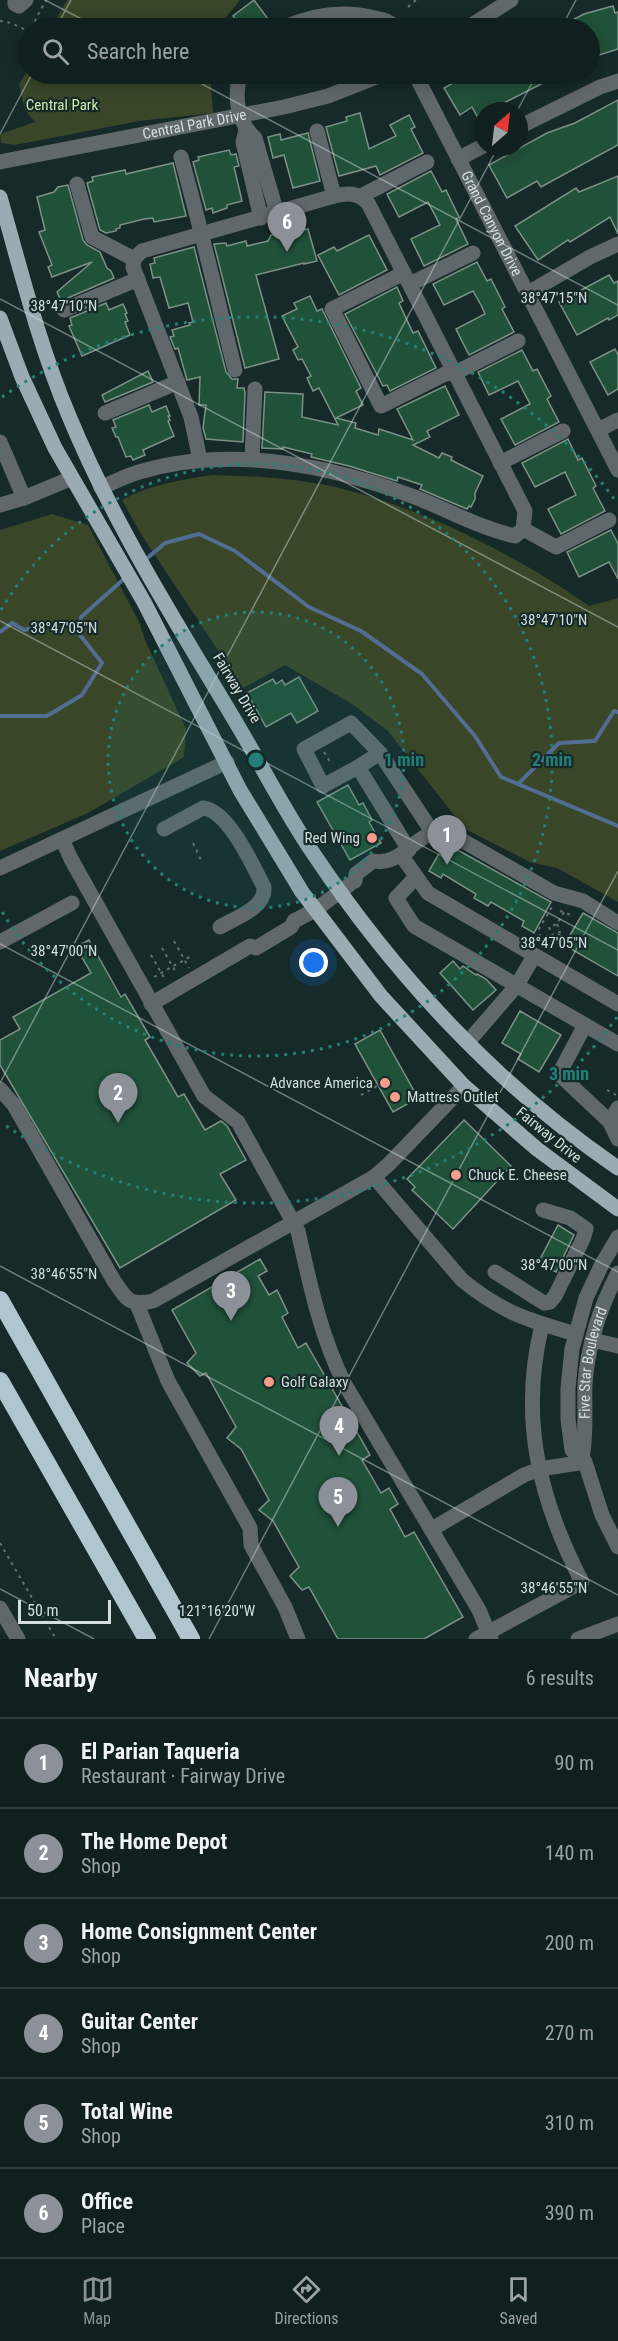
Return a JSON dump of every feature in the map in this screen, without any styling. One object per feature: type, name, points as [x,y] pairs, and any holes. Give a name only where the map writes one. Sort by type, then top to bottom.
[{"type":"highway","points":[[0,1300],[191,1639]]},
{"type":"highway","points":[[0,1381],[147,1639]]},
{"type":"main road","name":"Fairway Drive","points":[[0,197],[49,365],[101,488],[159,593],[302,836],[341,891],[414,983],[468,1042],[522,1094],[589,1148],[618,1168]]},
{"type":"main road","name":"Fairway Drive","points":[[0,318],[38,413],[72,478],[144,602],[252,811],[315,910],[381,996],[420,1041],[464,1086],[544,1155],[618,1209]]},
{"type":"street","points":[[15,0],[15,4],[19,6],[26,0]]},
{"type":"street","points":[[484,18],[512,0]]},
{"type":"street","points":[[311,18],[319,15],[356,13],[375,18]]},
{"type":"street","points":[[528,123],[600,87],[618,81]]},
{"type":"street","points":[[238,84],[243,142],[261,218]]},
{"type":"street","name":"Central Park Drive","points":[[0,162],[243,124],[359,84]]},
{"type":"street","name":"Grand Canyon Drive","points":[[421,84],[618,470]]},
{"type":"street","points":[[243,124],[255,138],[277,213]]},
{"type":"street","points":[[317,131],[334,196]]},
{"type":"street","points":[[458,159],[474,151]]},
{"type":"street","points":[[181,157],[235,370]]},
{"type":"street","points":[[361,196],[427,162]]},
{"type":"street","points":[[77,184],[92,237],[134,259]]},
{"type":"street","points":[[101,488],[137,472],[200,460],[252,459],[336,472],[379,484],[438,506],[495,532],[515,536],[523,529],[525,511],[455,373],[368,203],[361,196],[352,193],[334,196],[142,251],[134,259],[133,267],[191,417],[200,460]]},
{"type":"street","points":[[528,292],[618,244]]},
{"type":"street","points":[[473,253],[332,309],[381,406],[445,374],[455,373],[518,341]]},
{"type":"street","points":[[64,310],[138,279]]},
{"type":"street","points":[[105,412],[178,382]]},
{"type":"street","points":[[252,459],[255,389]]},
{"type":"street","points":[[598,430],[618,420]]},
{"type":"street","points":[[500,463],[563,431]]},
{"type":"street","points":[[0,442],[24,498]]},
{"type":"street","points":[[0,505],[24,498],[72,478]]},
{"type":"street","points":[[523,529],[556,547],[609,520]]},
{"type":"street","points":[[380,753],[323,786],[304,749],[351,723],[380,753],[433,833]]},
{"type":"street","points":[[0,868],[227,762]]},
{"type":"street","points":[[358,767],[405,852],[416,877],[428,893],[618,1004]]},
{"type":"street","points":[[164,829],[203,808],[216,812],[234,832],[265,891],[258,904],[217,923]]},
{"type":"street","points":[[152,1004],[250,946],[256,948],[291,927],[294,921],[315,910],[355,881],[361,882],[370,876],[379,869],[380,863],[405,852],[433,833],[451,834],[559,895],[583,902],[618,923]]},
{"type":"street","points":[[62,838],[71,859],[204,1096],[238,1122],[298,1231],[318,1320],[329,1353],[344,1383],[480,1610],[485,1637],[582,1582],[556,1527],[533,1435],[531,1400],[534,1360],[542,1325]]},
{"type":"street","points":[[416,877],[396,898],[414,926],[618,1044]]},
{"type":"street","points":[[0,942],[72,903]]},
{"type":"street","points":[[468,1042],[517,985],[534,956]]},
{"type":"street","points":[[585,1025],[559,1074],[610,1122],[618,1139]]},
{"type":"street","points":[[0,1089],[14,1105],[114,1281],[132,1303],[137,1304],[153,1301],[374,1177],[464,1086]]},
{"type":"street","points":[[610,1122],[618,1108]]},
{"type":"street","points":[[374,1177],[462,1280],[507,1311],[542,1325],[576,1334]]},
{"type":"street","points":[[495,1272],[544,1303],[550,1302],[555,1296],[586,1229],[570,1218],[543,1210]]},
{"type":"street","name":"Five Star Boulevard","points":[[583,1460],[572,1450],[568,1419],[569,1370],[586,1298],[618,1237]]},
{"type":"street","name":"Five Star Boulevard","points":[[618,1273],[604,1303],[592,1340],[585,1385],[583,1460],[602,1515],[618,1547]]},
{"type":"street","points":[[137,1304],[168,1381],[250,1528],[251,1545],[285,1607],[298,1639]]},
{"type":"street","points":[[592,1340],[618,1346]]},
{"type":"street","points":[[432,1529],[524,1475],[540,1469],[583,1460]]},
{"type":"street","points":[[0,1608],[18,1639]]},
{"type":"street","points":[[578,1639],[618,1624]]},
{"type":"path","points":[[36,18],[46,0]]},
{"type":"path","points":[[408,7],[416,0]]},
{"type":"path","points":[[0,21],[18,26]]},
{"type":"path","points":[[318,741],[339,777]]},
{"type":"path","points":[[193,843],[201,860]]},
{"type":"path","points":[[540,937],[541,926],[559,895]]},
{"type":"path","points":[[560,911],[571,915]]},
{"type":"path","points":[[549,928],[557,924],[560,929],[558,934]]},
{"type":"path","points":[[541,926],[549,928]]},
{"type":"path","points":[[549,928],[552,935],[558,934],[568,940]]},
{"type":"path","points":[[174,941],[184,959],[184,985]]},
{"type":"path","points":[[162,948],[184,985]]},
{"type":"path","points":[[141,984],[193,954]]},
{"type":"path","points":[[151,955],[162,972],[184,985]]},
{"type":"path","points":[[361,1095],[377,1086]]},
{"type":"path","points":[[608,1090],[618,1096]]},
{"type":"path","points":[[0,1543],[55,1637],[50,1639]]},
{"type":"green space","points":[[67,0],[240,0],[225,18],[57,18]]},
{"type":"green space","name":"Central Park","points":[[211,84],[213,113],[139,121],[15,145],[1,143],[0,134],[35,122],[25,110],[19,85]]},
{"type":"green space","points":[[212,475],[304,481],[368,496],[434,520],[500,551],[589,606],[618,598],[618,902],[557,868],[530,862],[465,829],[388,731],[352,704],[285,665],[243,688],[141,534],[122,500],[155,486]]},
{"type":"green space","points":[[52,514],[88,525],[139,622],[186,729],[184,757],[88,813],[0,851],[0,530]]},
{"type":"building","points":[[254,0],[267,18],[234,18],[233,16]]},
{"type":"building","points":[[613,6],[615,13],[618,12],[618,49],[600,55],[600,18],[576,18]]},
{"type":"building","points":[[451,84],[541,84],[506,102],[474,102],[474,111],[472,107],[460,115],[444,88]]},
{"type":"building","points":[[618,100],[618,145],[541,187],[537,181],[507,198],[489,165],[505,156],[528,156],[528,143],[547,133],[575,123]]},
{"type":"building","points":[[360,113],[369,149],[396,136],[390,125],[409,115],[415,127],[411,129],[423,153],[380,175],[376,166],[339,176],[326,127],[347,121],[346,117]]},
{"type":"building","points":[[308,133],[320,181],[293,188],[284,155],[273,158],[268,137],[280,134],[281,140]]},
{"type":"building","points":[[229,150],[231,155],[236,154],[239,166],[234,167],[242,201],[227,205],[227,208],[213,213],[212,208],[206,210],[193,162],[199,160],[198,157]]},
{"type":"building","points":[[173,163],[186,216],[154,222],[153,218],[144,219],[120,225],[116,231],[106,233],[100,230],[87,183],[93,181],[92,177],[125,170],[126,174]]},
{"type":"building","points":[[431,171],[442,192],[446,190],[459,217],[456,219],[468,244],[424,266],[411,239],[440,225],[428,202],[399,217],[387,194]]},
{"type":"building","points":[[618,176],[618,234],[610,217],[538,260],[515,226],[576,188],[579,192]]},
{"type":"building","points":[[68,185],[83,240],[100,252],[114,278],[61,301],[57,292],[92,262],[52,277],[48,267],[52,265],[39,232],[45,230],[37,197]]},
{"type":"building","points":[[308,229],[317,261],[256,275],[279,359],[245,368],[214,244],[226,243],[227,246],[246,241],[247,246],[268,241],[271,235]]},
{"type":"building","points":[[369,235],[387,270],[339,295],[318,255],[334,247],[337,251]]},
{"type":"building","points":[[194,247],[226,372],[232,379],[238,379],[237,388],[244,388],[243,442],[206,439],[203,428],[206,405],[199,405],[200,377],[187,380],[178,348],[175,349],[170,337],[174,336],[172,330],[193,322],[188,303],[169,308],[160,277],[153,278],[150,264],[155,263],[154,258]]},
{"type":"building","points":[[477,262],[487,281],[491,279],[505,307],[502,309],[514,332],[469,355],[456,329],[485,314],[481,305],[473,291],[444,305],[433,284]]},
{"type":"building","points":[[609,275],[614,283],[618,281],[618,315],[577,335],[559,302]]},
{"type":"building","points":[[397,287],[403,301],[399,303],[413,333],[418,331],[436,368],[390,391],[387,385],[383,386],[345,314]]},
{"type":"building","points":[[310,296],[317,311],[322,309],[361,388],[356,391],[363,405],[336,418],[356,423],[355,428],[378,435],[379,429],[413,440],[397,409],[445,386],[459,415],[427,431],[430,437],[413,445],[439,458],[442,453],[452,457],[451,460],[483,476],[471,507],[467,509],[420,489],[422,485],[398,477],[397,481],[283,447],[283,449],[262,448],[265,392],[303,394],[302,417],[338,425],[319,388],[313,391],[307,378],[311,376],[302,359],[298,360],[293,350],[298,347],[282,316],[297,309],[294,303]]},
{"type":"building","points":[[106,303],[109,310],[123,304],[128,321],[125,322],[130,335],[82,356],[69,326],[72,325],[70,318]]},
{"type":"building","points":[[615,349],[618,355],[618,389],[608,395],[590,362]]},
{"type":"building","points":[[522,350],[533,371],[537,369],[551,396],[547,399],[559,422],[515,445],[501,419],[530,404],[518,381],[489,395],[478,372]]},
{"type":"building","points":[[148,371],[153,382],[105,402],[102,395]]},
{"type":"building","points":[[149,405],[152,412],[166,406],[170,416],[168,416],[170,420],[168,421],[174,436],[143,450],[145,455],[133,460],[131,456],[126,457],[116,437],[112,428],[116,427],[113,420]]},
{"type":"building","points":[[568,439],[578,460],[582,458],[596,486],[593,488],[605,511],[561,534],[548,509],[576,495],[565,472],[535,487],[522,463]]},
{"type":"building","points":[[611,530],[618,544],[618,579],[609,562],[579,577],[567,552]]},
{"type":"building","points":[[299,677],[318,711],[297,723],[291,713],[266,727],[247,693],[273,679],[276,684],[282,680],[285,685]]},
{"type":"building","points":[[348,785],[359,805],[363,803],[372,820],[369,822],[381,843],[350,860],[317,802]]},
{"type":"building","points":[[445,843],[551,902],[534,933],[522,926],[524,921],[491,902],[488,906],[474,898],[476,894],[443,874],[441,878],[429,871]]},
{"type":"building","points":[[583,913],[618,933],[618,976],[564,945]]},
{"type":"building","points":[[89,940],[121,997],[125,994],[150,1037],[145,1040],[178,1097],[184,1094],[205,1130],[221,1121],[227,1126],[246,1160],[220,1174],[236,1200],[120,1268],[0,1065],[0,1040],[20,1029],[13,1017],[91,973],[76,947]]},
{"type":"building","points":[[453,961],[460,969],[463,966],[486,979],[496,990],[473,1010],[440,973]]},
{"type":"building","points":[[520,1011],[561,1035],[539,1072],[518,1059],[521,1054],[502,1043]]},
{"type":"building","points":[[380,1030],[418,1098],[393,1112],[355,1044]]},
{"type":"building","name":"Chuck E. Cheese","points":[[464,1120],[511,1166],[453,1229],[412,1190],[415,1187],[407,1179]]},
{"type":"building","points":[[558,1225],[574,1235],[556,1272],[538,1263]]},
{"type":"building","points":[[260,1259],[267,1271],[258,1276],[269,1295],[277,1290],[288,1313],[282,1317],[298,1348],[306,1343],[370,1455],[362,1460],[381,1493],[389,1488],[398,1504],[390,1509],[405,1537],[414,1532],[463,1617],[424,1639],[338,1639],[309,1587],[302,1590],[290,1576],[299,1567],[273,1521],[259,1510],[269,1500],[241,1449],[227,1438],[236,1427],[206,1373],[200,1376],[187,1363],[196,1353],[172,1310]]},
{"type":"waterway","points":[[144,561],[165,543],[199,534],[235,551],[309,607],[361,631],[422,674],[475,736],[501,777],[618,826]]},
{"type":"waterway","points":[[0,716],[47,716],[82,695],[102,663],[80,635],[81,617],[125,578]]},
{"type":"waterway","points":[[0,632],[12,623],[24,630],[38,627]]},
{"type":"waterway","points":[[518,784],[559,743],[595,741],[614,711],[618,712]]},
{"type":"place","name":"Office","points":[[287,252]]},
{"type":"place","name":"Red Wing","points":[[372,838]]},
{"type":"place","name":"El Parian Taqueria","points":[[447,865]]},
{"type":"place","name":"Advance America","points":[[385,1083]]},
{"type":"place","name":"Mattress Outlet","points":[[395,1097]]},
{"type":"place","name":"The Home Depot","points":[[118,1123]]},
{"type":"place","name":"Chuck E. Cheese","points":[[456,1175]]},
{"type":"place","name":"Home Consignment Center","points":[[231,1321]]},
{"type":"place","name":"Golf Galaxy","points":[[269,1382]]},
{"type":"place","name":"Guitar Center","points":[[339,1456]]},
{"type":"place","name":"Total Wine","points":[[338,1527]]}]
